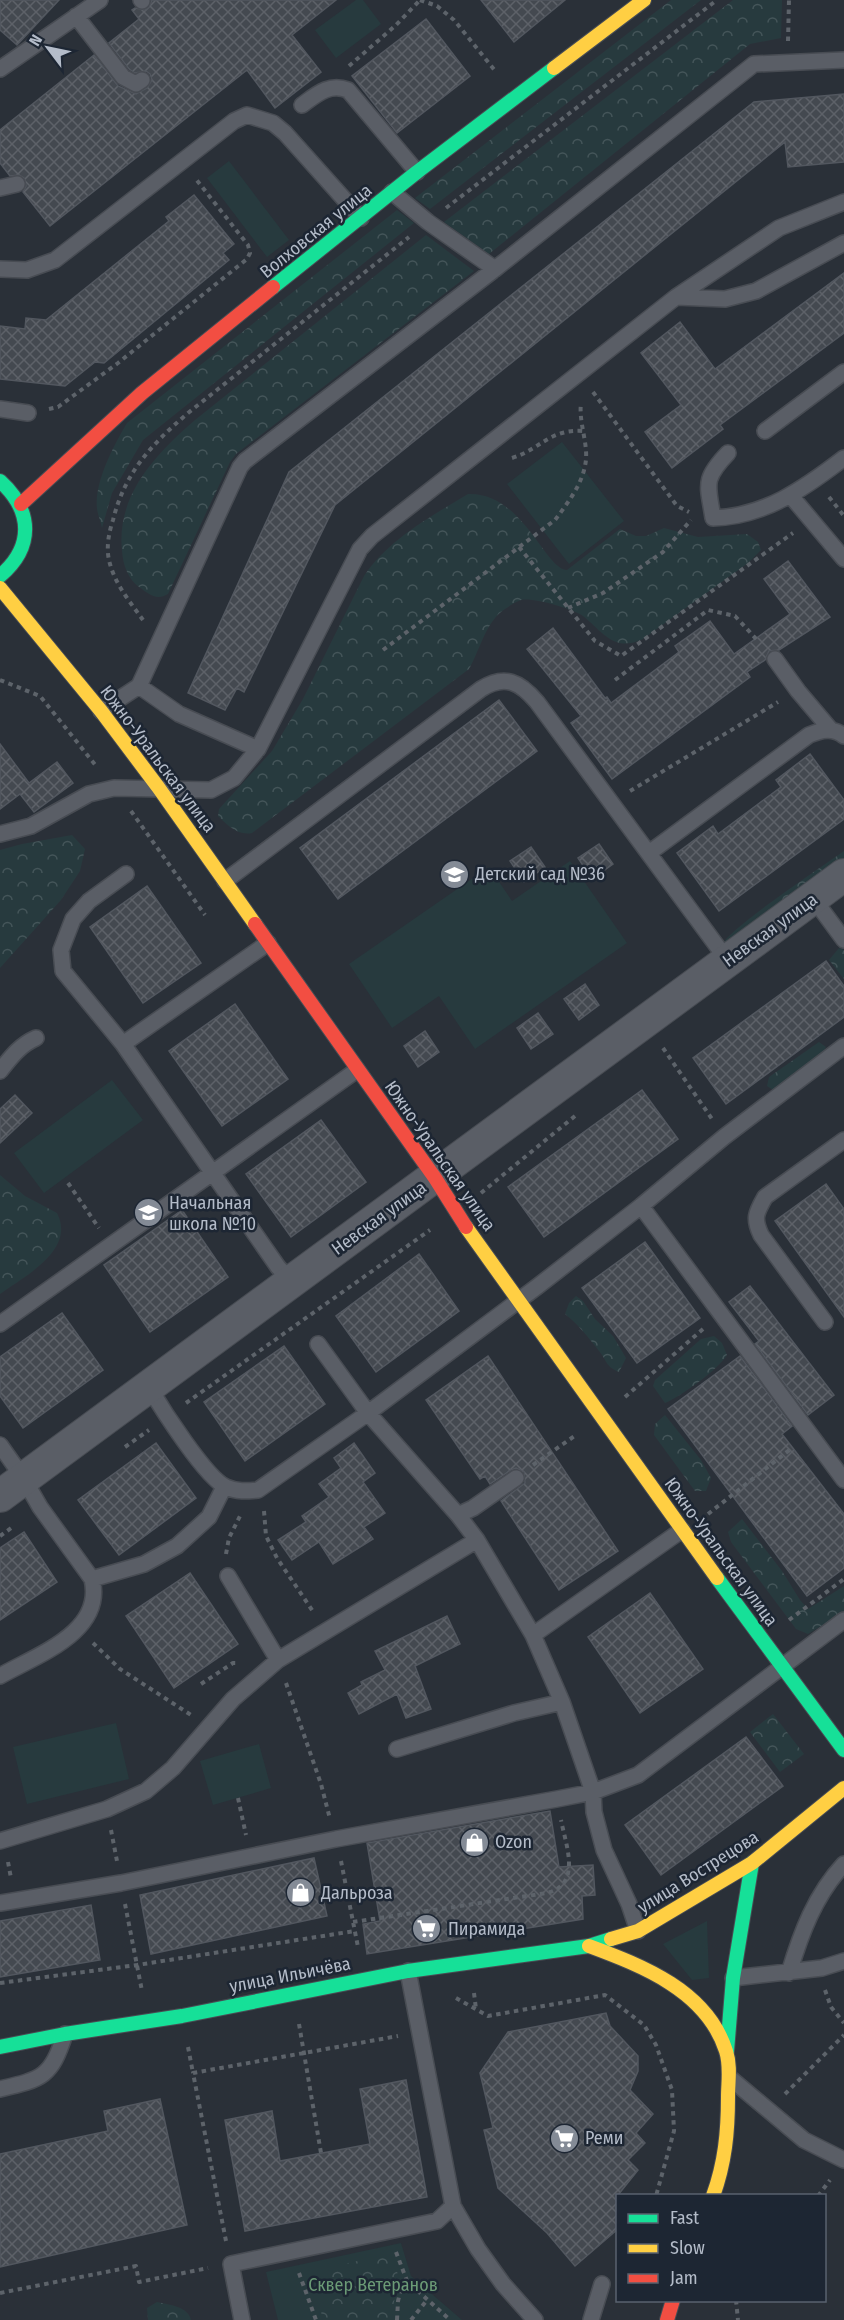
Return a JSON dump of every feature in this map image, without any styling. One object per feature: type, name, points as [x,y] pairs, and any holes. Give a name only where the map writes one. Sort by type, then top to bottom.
[{"type":"main road","name":"Волховская улица","points":[[21,504],[142,393],[417,172],[644,0]]},
{"type":"main road","points":[[0,481],[15,494],[21,504],[26,526],[23,548],[11,567],[0,576]]},
{"type":"main road","name":"Южно-Уральская улица","points":[[0,588],[101,711],[158,788],[435,1178],[455,1212],[682,1530],[844,1750]]},
{"type":"main road","name":"улица Вострецова","points":[[589,1946],[638,1930],[752,1863],[844,1788]]},
{"type":"main road","points":[[714,2194],[723,2169],[729,2139],[727,2053],[733,1978],[752,1863]]},
{"type":"main road","points":[[589,1946],[657,1975],[691,1999],[717,2026],[727,2053]]},
{"type":"main road","name":"улица Ильичёва","points":[[0,2047],[65,2034],[182,2016],[408,1971],[589,1946]]},
{"type":"main road","points":[[667,2320],[673,2302]]},
{"type":"street","name":"Невская улица","points":[[12,1488],[844,875]]},
{"type":"lane","points":[[0,69],[80,8],[100,0]]},
{"type":"lane","points":[[80,8],[123,77],[136,84],[142,80]]},
{"type":"lane","points":[[101,711],[139,686],[240,467],[754,64],[844,60]]},
{"type":"lane","points":[[302,105],[323,89],[340,87],[348,90],[417,172]]},
{"type":"lane","points":[[0,269],[27,270],[55,260],[234,120],[247,115],[273,123],[285,133],[361,218]]},
{"type":"lane","points":[[0,188],[17,184]]},
{"type":"lane","points":[[392,192],[428,222],[495,269]]},
{"type":"lane","points":[[0,834],[31,826],[89,794],[114,788],[210,790],[234,778],[258,749],[360,549],[372,536],[582,377],[676,297],[779,228],[844,202]]},
{"type":"lane","points":[[676,297],[725,299],[756,291],[844,243]]},
{"type":"lane","points":[[765,431],[844,372]]},
{"type":"lane","points":[[0,409],[28,413]]},
{"type":"lane","points":[[728,453],[714,467],[707,490],[713,518],[741,515],[791,496],[844,458]]},
{"type":"lane","points":[[791,496],[844,559]]},
{"type":"lane","points":[[775,659],[798,691],[840,732]]},
{"type":"lane","points":[[225,881],[481,689],[491,683],[501,681],[519,684],[537,702],[728,961]]},
{"type":"lane","points":[[139,686],[179,714],[258,749]]},
{"type":"lane","points":[[649,852],[808,735],[820,731],[840,732]]},
{"type":"lane","points":[[126,874],[89,901],[73,919],[61,950],[63,970],[123,1044],[278,1267],[292,1282]]},
{"type":"lane","points":[[813,898],[844,940]]},
{"type":"lane","points":[[123,1044],[268,943]]},
{"type":"lane","points":[[0,1071],[16,1050],[24,1043],[36,1038]]},
{"type":"lane","points":[[149,1387],[167,1417],[210,1474],[224,1486],[239,1491],[258,1490],[368,1413],[519,1300],[641,1206],[724,1137],[844,1046]]},
{"type":"lane","points":[[0,1324],[357,1070]]},
{"type":"lane","points":[[825,1322],[761,1235],[755,1222],[758,1209],[765,1197],[844,1140]]},
{"type":"lane","points":[[641,1206],[844,1479]]},
{"type":"lane","points":[[318,1344],[368,1413],[458,1515],[477,1540],[533,1635],[562,1702],[593,1792],[594,1812],[604,1850],[629,1904],[638,1930]]},
{"type":"lane","points":[[0,1445],[12,1488],[40,1507],[92,1578],[95,1591],[94,1602],[80,1627],[68,1637],[0,1676]]},
{"type":"lane","points":[[458,1515],[473,1508],[516,1478]]},
{"type":"lane","points":[[92,1578],[144,1564],[177,1546],[209,1516],[224,1486]]},
{"type":"lane","points":[[533,1635],[682,1530]]},
{"type":"lane","points":[[2,1841],[107,1809],[146,1791],[173,1768],[233,1700],[278,1659],[477,1540]]},
{"type":"lane","points":[[228,1576],[278,1659]]},
{"type":"lane","points":[[7,1902],[593,1792],[638,1775],[844,1620]]},
{"type":"lane","points":[[397,1749],[514,1713],[562,1702]]},
{"type":"lane","points":[[789,1973],[812,1909],[829,1880],[844,1864]]},
{"type":"lane","points":[[733,1978],[789,1973],[844,1962]]},
{"type":"lane","points":[[408,1971],[453,2206],[478,2249],[503,2284],[535,2320]]},
{"type":"lane","points":[[0,2089],[31,2082],[45,2073],[57,2058],[65,2034]]},
{"type":"lane","points":[[728,2076],[804,2140],[844,2160]]},
{"type":"lane","points":[[242,2320],[231,2264],[437,2221],[453,2206]]},
{"type":"lane","points":[[591,2320],[602,2284]]},
{"type":"path","points":[[340,87],[342,72],[420,0],[437,6],[454,20],[516,96]]},
{"type":"path","points":[[159,643],[123,592],[109,559],[109,534],[119,496],[139,462],[160,437],[428,222],[717,0]]},
{"type":"path","points":[[787,63],[789,0]]},
{"type":"path","points":[[28,413],[58,407],[118,363],[247,259],[250,253],[248,244],[182,162]]},
{"type":"path","points":[[383,650],[555,520],[579,484],[584,470],[586,453],[580,408],[582,377]]},
{"type":"path","points":[[568,608],[603,593],[663,552],[695,515],[677,506],[582,377]]},
{"type":"path","points":[[481,452],[488,458],[505,460],[525,453],[558,433],[567,430],[583,431]]},
{"type":"path","points":[[519,547],[595,641],[621,656],[812,519]]},
{"type":"path","points":[[615,680],[708,610],[735,615],[775,659]]},
{"type":"path","points":[[0,680],[40,696],[114,788],[207,917]]},
{"type":"path","points":[[612,802],[798,691]]},
{"type":"path","points":[[661,1045],[724,1137]]},
{"type":"path","points":[[476,1197],[578,1114]]},
{"type":"path","points":[[68,1183],[111,1245]]},
{"type":"path","points":[[118,1452],[435,1227]]},
{"type":"path","points":[[707,1515],[810,1434]]},
{"type":"path","points":[[228,1576],[226,1553],[229,1538],[237,1520],[258,1490]]},
{"type":"path","points":[[258,1490],[265,1515],[266,1536],[277,1558],[326,1630]]},
{"type":"path","points":[[700,1506],[713,1524]]},
{"type":"path","points":[[0,1536],[40,1507]]},
{"type":"path","points":[[804,1651],[785,1624],[844,1579]]},
{"type":"path","points":[[80,1627],[101,1652],[120,1669],[178,1708],[211,1726]]},
{"type":"path","points":[[278,1659],[321,1784],[327,1810]]},
{"type":"path","points":[[238,1798],[251,1856]]},
{"type":"path","points":[[353,1922],[547,1893],[560,1888],[566,1881],[569,1860],[556,1799]]},
{"type":"path","points":[[107,1809],[144,1999]]},
{"type":"path","points":[[2,1841],[7,1902]]},
{"type":"path","points":[[0,1983],[137,1965],[355,1930],[343,1868]]},
{"type":"path","points":[[822,1968],[827,1997],[831,2007],[844,2023]]},
{"type":"path","points":[[605,1995],[644,2025],[656,2045],[672,2090],[674,2131],[657,2194]]},
{"type":"path","points":[[299,2022],[321,2153]]},
{"type":"path","points":[[0,2293],[136,2266],[139,2282],[231,2264],[193,2073],[419,2032]]},
{"type":"path","points":[[768,2111],[844,2035]]},
{"type":"path","points":[[819,2194],[828,2180],[836,2178]]},
{"type":"path","points":[[391,2231],[398,2262],[405,2277],[449,2319]]},
{"type":"path","points":[[296,2266],[316,2320]]},
{"type":"path","points":[[397,2320],[398,2301],[405,2277]]},
{"type":"path","points":[[411,2320],[428,2300]]},
{"type":"path","points":[[736,2302],[738,2320]]},
{"type":"green space","points":[[356,0],[363,0],[381,24],[336,58],[315,30]]},
{"type":"green space","points":[[671,0],[701,0],[430,209],[415,198]]},
{"type":"green space","points":[[733,0],[782,0],[781,38],[750,44],[489,254],[444,222]]},
{"type":"green space","points":[[229,161],[289,240],[267,257],[207,178]]},
{"type":"green space","points":[[397,210],[414,223],[143,440],[112,493],[102,528],[97,509],[99,487],[111,453],[127,423]]},
{"type":"green space","points":[[426,235],[474,271],[236,454],[230,462],[168,594],[156,597],[139,587],[129,576],[125,566],[122,531],[125,512],[132,494],[153,462],[195,420]]},
{"type":"green space","points":[[562,442],[624,521],[569,564],[507,484]]},
{"type":"green space","points":[[468,494],[487,497],[504,505],[518,517],[550,558],[559,567],[567,570],[620,529],[636,536],[646,536],[664,528],[698,537],[747,534],[758,542],[761,550],[748,563],[643,639],[633,643],[624,644],[610,639],[583,616],[562,607],[534,600],[516,602],[495,617],[469,669],[252,833],[242,833],[229,826],[218,816],[219,809],[272,751],[303,699],[364,576],[385,551],[398,540],[425,520]]},
{"type":"green space","points":[[72,835],[85,849],[80,871],[61,900],[0,968],[0,850]]},
{"type":"green space","points":[[844,851],[844,869],[722,945],[740,926],[758,912]]},
{"type":"green space","points":[[570,861],[627,943],[475,1049],[439,996],[392,1028],[349,964],[489,867],[512,901]]},
{"type":"green space","points":[[839,948],[844,950],[844,979],[829,960]]},
{"type":"green space","points":[[819,1042],[826,1047],[810,1066],[795,1078],[773,1090],[767,1086],[769,1077]]},
{"type":"green space","points":[[112,1080],[143,1120],[44,1193],[14,1153]]},
{"type":"green space","points":[[0,1175],[25,1196],[57,1213],[61,1226],[60,1239],[45,1261],[0,1294]]},
{"type":"green space","points":[[576,1296],[613,1336],[626,1358],[619,1372],[609,1366],[587,1336],[565,1314],[569,1303]]},
{"type":"green space","points":[[714,1336],[722,1343],[727,1355],[723,1361],[699,1382],[665,1403],[653,1386],[655,1380],[701,1339]]},
{"type":"green space","points":[[665,1415],[701,1460],[711,1478],[706,1491],[695,1491],[654,1435],[655,1424]]},
{"type":"green space","points":[[742,1519],[808,1609],[844,1586],[844,1612],[808,1634],[796,1629],[731,1542],[728,1532]]},
{"type":"green space","points":[[773,1714],[804,1754],[780,1772],[750,1732]]},
{"type":"green space","points":[[116,1723],[129,1779],[27,1804],[13,1747]]},
{"type":"green space","points":[[259,1744],[271,1788],[213,1805],[200,1761]]},
{"type":"green space","points":[[707,1921],[709,1978],[692,1980],[663,1944]]},
{"type":"green space","name":"Сквер Ветеранов","points":[[401,2243],[411,2276],[462,2320],[278,2320],[266,2272]]},
{"type":"green space","points":[[379,2256],[392,2262],[398,2275],[392,2320],[324,2320],[312,2287],[314,2275],[318,2270]]},
{"type":"green space","points":[[157,2302],[182,2309],[191,2320],[148,2320],[147,2308]]},
{"type":"building","points":[[0,0],[59,0],[17,45],[0,30]]},
{"type":"building","points":[[152,0],[336,0],[292,35],[321,72],[275,108],[247,70],[50,226],[23,192],[26,186],[24,178],[19,175],[10,176],[0,163],[0,130],[94,55],[118,86],[136,94],[147,88],[152,80],[150,74],[146,71],[135,73],[129,69],[109,43],[139,19],[132,10],[135,8],[145,10]]},
{"type":"building","points":[[481,0],[565,0],[514,42]]},
{"type":"building","points":[[426,19],[470,76],[397,133],[352,76]]},
{"type":"building","points":[[844,94],[844,162],[788,167],[785,142],[335,505],[244,692],[237,688],[225,710],[188,693],[289,472],[754,102]]},
{"type":"building","points":[[194,195],[234,244],[223,253],[229,260],[104,363],[95,362],[65,386],[0,379],[0,326],[25,329],[26,318],[46,320],[169,221],[166,217]]},
{"type":"building","points":[[844,273],[844,333],[720,425],[723,429],[672,468],[645,432],[681,405],[641,353],[680,322],[715,369]]},
{"type":"building","points":[[788,561],[830,617],[779,650],[769,651],[765,660],[747,672],[750,677],[612,779],[571,723],[581,716],[527,649],[553,628],[611,703],[679,652],[675,646],[710,621],[734,654],[790,614],[764,579]]},
{"type":"building","points":[[499,700],[537,751],[338,899],[300,848]]},
{"type":"building","points":[[0,744],[29,783],[57,762],[73,783],[34,812],[20,794],[0,809]]},
{"type":"building","points":[[810,754],[844,800],[844,819],[719,911],[677,853],[713,826],[718,834],[781,787],[776,780]]},
{"type":"building","points":[[599,844],[613,864],[592,879],[578,858]]},
{"type":"building","points":[[531,847],[545,867],[524,882],[510,861]]},
{"type":"building","points":[[147,886],[201,963],[143,1003],[90,927]]},
{"type":"building","points":[[826,961],[844,986],[844,1017],[726,1104],[693,1058]]},
{"type":"building","points":[[585,984],[599,1005],[579,1020],[564,999]]},
{"type":"building","points":[[235,1004],[288,1079],[222,1126],[169,1051]]},
{"type":"building","points":[[538,1013],[553,1034],[531,1049],[517,1028]]},
{"type":"building","points":[[425,1031],[439,1052],[418,1067],[404,1046]]},
{"type":"building","points":[[642,1090],[678,1139],[544,1237],[508,1187]]},
{"type":"building","points":[[15,1095],[32,1113],[0,1143],[0,1109]]},
{"type":"building","points":[[321,1120],[366,1182],[291,1237],[246,1174]]},
{"type":"building","points":[[826,1184],[844,1209],[844,1317],[775,1221]]},
{"type":"building","points":[[182,1210],[228,1277],[150,1332],[104,1265]]},
{"type":"building","points":[[645,1242],[700,1318],[637,1363],[582,1288]]},
{"type":"building","points":[[419,1254],[459,1311],[376,1372],[336,1316]]},
{"type":"building","points":[[750,1286],[834,1395],[808,1415],[755,1344],[759,1341],[729,1302]]},
{"type":"building","points":[[62,1313],[103,1370],[23,1428],[0,1396],[0,1357]]},
{"type":"building","points":[[284,1346],[325,1404],[245,1461],[204,1402]]},
{"type":"building","points":[[488,1356],[618,1551],[559,1590],[501,1501],[525,1483],[524,1472],[516,1468],[490,1484],[485,1476],[480,1479],[426,1400]]},
{"type":"building","points":[[740,1356],[792,1426],[782,1434],[844,1514],[844,1568],[807,1596],[668,1409]]},
{"type":"building","points":[[156,1443],[196,1498],[119,1555],[78,1500]]},
{"type":"building","points":[[354,1443],[375,1473],[363,1482],[385,1513],[364,1527],[373,1539],[333,1564],[319,1542],[292,1560],[278,1540],[306,1522],[302,1516],[329,1497],[319,1484],[341,1468],[334,1458]]},
{"type":"building","points":[[24,1532],[57,1582],[0,1620],[0,1548]]},
{"type":"building","points":[[190,1573],[238,1644],[174,1688],[126,1616]]},
{"type":"building","points":[[650,1593],[703,1669],[640,1713],[588,1637]]},
{"type":"building","points":[[447,1616],[460,1644],[415,1666],[431,1709],[406,1718],[397,1694],[359,1714],[348,1693],[362,1685],[361,1682],[385,1670],[375,1651]]},
{"type":"building","points":[[746,1737],[783,1786],[661,1875],[625,1825]]},
{"type":"building","points":[[550,1811],[559,1867],[593,1865],[595,1895],[582,1896],[583,1919],[367,1954],[363,1924],[380,1921],[367,1843]]},
{"type":"building","points":[[314,1858],[327,1916],[151,1954],[140,1895]]},
{"type":"building","points":[[91,1905],[100,1960],[0,1977],[0,1921]]},
{"type":"building","name":"Реми","points":[[606,2013],[610,2026],[638,2056],[638,2071],[630,2090],[653,2114],[636,2133],[645,2143],[628,2160],[638,2170],[619,2194],[616,2194],[616,2231],[575,2266],[547,2233],[498,2188],[484,2130],[493,2128],[480,2073],[508,2032]]},
{"type":"building","points":[[406,2080],[427,2197],[245,2231],[225,2120],[272,2111],[280,2161],[370,2144],[360,2089]]},
{"type":"building","points":[[160,2099],[187,2225],[0,2267],[0,2154],[108,2131],[104,2111]]},
{"type":"traffic: fast","points":[[273,287],[417,172],[554,68]]},
{"type":"traffic: fast","points":[[0,481],[19,504],[25,529],[24,541],[19,553],[0,576]]},
{"type":"traffic: fast","points":[[717,1578],[844,1750]]},
{"type":"traffic: fast","points":[[727,2051],[733,1978],[752,1863]]},
{"type":"traffic: fast","points":[[0,2047],[65,2034],[182,2016],[408,1971],[589,1946],[611,1939]]},
{"type":"traffic: slow","points":[[554,68],[644,0]]},
{"type":"traffic: slow","points":[[0,588],[101,711],[255,924]]},
{"type":"traffic: slow","points":[[466,1227],[717,1578]]},
{"type":"traffic: slow","points":[[611,1939],[638,1931],[752,1863],[844,1788]]},
{"type":"traffic: slow","points":[[589,1946],[631,1962],[671,1984],[689,1997],[717,2030],[726,2051],[729,2074],[725,2147],[714,2194]]},
{"type":"traffic: jam","points":[[21,504],[142,393],[273,287]]},
{"type":"traffic: jam","points":[[255,924],[435,1178],[466,1227]]},
{"type":"traffic: jam","points":[[667,2320],[672,2302]]},
{"type":"place","name":"Детский сад №36","points":[[454,874]]},
{"type":"place","name":"Начальная школа №10","points":[[148,1213]]},
{"type":"place","name":"Ozon","points":[[474,1842]]},
{"type":"place","name":"Дальроза","points":[[300,1893]]},
{"type":"place","name":"Пирамида","points":[[427,1929]]},
{"type":"place","name":"Реми","points":[[564,2138]]}]
